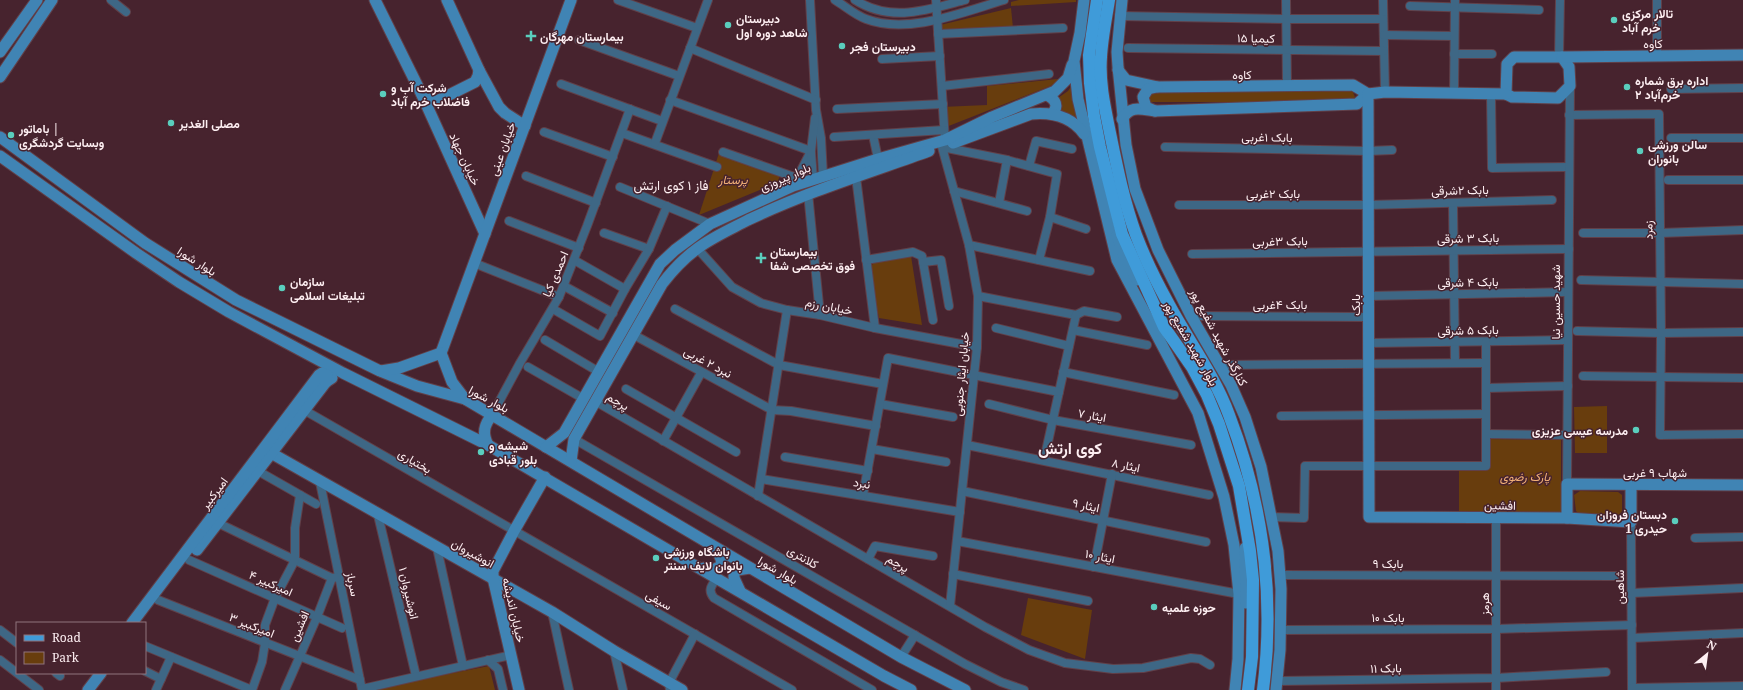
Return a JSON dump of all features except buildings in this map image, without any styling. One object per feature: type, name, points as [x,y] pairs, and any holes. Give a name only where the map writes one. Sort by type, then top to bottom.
[{"type":"main road","points":[[2,45],[37,0]]},
{"type":"main road","points":[[0,77],[52,0]]},
{"type":"main road","name":"خیابان جهاد","points":[[375,0],[422,95],[485,234]]},
{"type":"main road","points":[[447,0],[479,70],[499,107],[505,113],[525,126]]},
{"type":"main road","name":"خیابان عینی","points":[[441,352],[571,0]]},
{"type":"main road","points":[[1084,0],[1080,33],[1074,61],[1078,99],[1097,185],[1117,260],[1198,413],[1224,497],[1234,545],[1239,594],[1238,659],[1235,690]]},
{"type":"main road","points":[[1080,33],[1090,0]]},
{"type":"main road","name":"بلوار شهید شفیع پور","points":[[1097,0],[1090,54],[1094,116],[1122,234],[1164,328],[1192,367],[1207,395],[1219,424],[1239,486],[1253,580],[1252,657],[1248,690]]},
{"type":"main road","name":"بلوار شهید شفیع پور","points":[[1109,0],[1101,58],[1101,81],[1121,182],[1136,236],[1166,299],[1217,387],[1229,416],[1249,482],[1263,547],[1267,580],[1267,658],[1263,690]]},
{"type":"main road","points":[[1118,0],[1119,16]]},
{"type":"main road","name":"کنارگذر شهید شفیع پور","points":[[1122,0],[1119,16],[1117,52],[1118,70],[1122,119],[1136,189],[1158,250],[1192,316],[1220,365],[1245,417],[1261,467],[1278,551],[1280,575],[1280,630],[1276,685]]},
{"type":"main road","points":[[26,15],[35,11],[38,14],[39,20]]},
{"type":"main road","name":"کاوه","points":[[1506,94],[1507,64],[1514,57],[1743,55]]},
{"type":"main road","points":[[1122,119],[1127,112],[1131,110],[1155,111],[1357,104],[1368,94],[1385,92],[1490,95],[1506,94],[1512,97],[1558,98],[1570,86],[1569,67],[1561,57]]},
{"type":"main road","name":"بلوار پیروزی","points":[[571,461],[574,439],[662,284],[676,267],[697,248],[732,228],[808,193],[856,177],[992,117],[1047,95],[1064,84],[1068,78],[1074,61]]},
{"type":"main road","points":[[422,95],[437,100],[475,82],[479,70]]},
{"type":"main road","name":"کاوه","points":[[1118,70],[1126,80],[1158,87],[1287,87],[1353,85],[1368,94]]},
{"type":"main road","points":[[1155,111],[1146,107],[1143,98],[1148,89],[1158,87]]},
{"type":"main road","name":"بابک","points":[[1368,94],[1369,517]]},
{"type":"main road","points":[[1047,95],[1054,100],[1056,105],[1056,109],[1052,114]]},
{"type":"main road","name":"بلوار پیروزی","points":[[546,447],[564,433],[660,264],[675,250],[710,224],[795,182],[818,177],[878,158],[1031,114],[1052,114],[1062,116],[1077,125],[1087,138]]},
{"type":"main road","name":"بلوار شورا","points":[[0,137],[145,243],[236,300],[380,371],[417,386],[465,399],[901,657],[965,690]]},
{"type":"main road","points":[[1126,145],[1127,174],[1136,236]]},
{"type":"main road","points":[[0,156],[179,282],[229,312],[318,360],[488,445],[884,676],[911,690]]},
{"type":"main road","points":[[818,177],[823,187]]},
{"type":"main road","points":[[1097,185],[1109,208],[1124,256],[1156,309]]},
{"type":"main road","points":[[380,371],[399,368],[441,352],[452,382],[465,399]]},
{"type":"main road","points":[[318,360],[321,380],[343,372]]},
{"type":"main road","name":"امیرکبیر","points":[[133,622],[158,600],[218,523],[304,410],[321,380]]},
{"type":"main road","name":"امیرکبیر","points":[[140,622],[145,612],[321,380]]},
{"type":"main road","points":[[488,445],[484,437],[484,430],[492,416]]},
{"type":"main road","points":[[564,433],[574,439]]},
{"type":"main road","name":"انوشیروان","points":[[271,453],[378,515],[552,612],[669,686],[682,690]]},
{"type":"main road","name":"خیابان اندیشه","points":[[519,690],[493,578],[493,571],[545,477]]},
{"type":"main road","name":"شهاب ۹ غربی","points":[[1567,484],[1743,485]]},
{"type":"main road","name":"شهید حسین نیا","points":[[1567,484],[1567,518]]},
{"type":"main road","name":"شاهین","points":[[1631,484],[1631,522]]},
{"type":"main road","name":"افشین","points":[[1369,517],[1567,518],[1631,522]]},
{"type":"main road","points":[[1239,627],[1246,610],[1245,552],[1247,532]]},
{"type":"main road","points":[[697,566],[713,570],[721,566],[722,561],[713,546]]},
{"type":"main road","points":[[740,592],[734,573],[737,570],[750,568]]},
{"type":"main road","points":[[81,690],[93,674]]},
{"type":"main road","points":[[88,690],[101,674]]},
{"type":"street","points":[[110,0],[126,12]]},
{"type":"street","points":[[618,0],[697,28]]},
{"type":"street","points":[[654,143],[708,0]]},
{"type":"street","points":[[723,152],[795,182],[811,151],[816,110],[810,0]]},
{"type":"street","points":[[835,0],[866,19],[903,25],[937,19],[994,1],[1004,0]]},
{"type":"street","points":[[855,0],[880,12],[903,14],[936,4],[965,0]]},
{"type":"street","points":[[1286,0],[1287,87]]},
{"type":"street","points":[[1383,0],[1385,92]]},
{"type":"street","points":[[1560,0],[1561,57]]},
{"type":"street","points":[[1657,0],[1657,56]]},
{"type":"street","name":"خیابان ایثار جنوبی","points":[[936,4],[944,139],[954,191],[969,245],[978,296],[977,347],[950,606]]},
{"type":"street","points":[[1454,94],[1455,4]]},
{"type":"street","points":[[1410,6],[1455,4],[1539,10]]},
{"type":"street","points":[[866,19],[871,8]]},
{"type":"street","points":[[1119,16],[1383,19]]},
{"type":"street","points":[[938,34],[1063,28]]},
{"type":"street","points":[[1384,35],[1454,36]]},
{"type":"street","points":[[579,40],[679,76]]},
{"type":"street","points":[[690,48],[816,100]]},
{"type":"street","name":"کیمیا ۱۵","points":[[1128,48],[1384,51]]},
{"type":"street","points":[[1454,54],[1492,54]]},
{"type":"street","points":[[882,59],[940,56]]},
{"type":"street","points":[[942,86],[1049,74]]},
{"type":"street","points":[[561,84],[662,121]]},
{"type":"street","name":"شهید حسین نیا","points":[[1567,484],[1570,86]]},
{"type":"street","points":[[1672,89],[1743,88]]},
{"type":"street","points":[[1490,95],[1492,168],[1569,167]]},
{"type":"street","points":[[670,100],[811,151]]},
{"type":"street","points":[[837,109],[943,104]]},
{"type":"street","name":"احمدی کیا","points":[[492,416],[520,363],[560,297],[630,109]]},
{"type":"street","points":[[816,110],[821,138],[818,177]]},
{"type":"street","name":"زمرد","points":[[1569,115],[1659,114],[1662,333],[1660,435],[1743,434]]},
{"type":"street","points":[[544,132],[613,157]]},
{"type":"street","points":[[622,133],[654,143],[717,167]]},
{"type":"street","points":[[873,135],[878,158]]},
{"type":"street","points":[[834,137],[873,135],[944,139],[1007,160],[1057,174],[1050,217],[1039,260]]},
{"type":"street","points":[[1671,138],[1743,138]]},
{"type":"street","points":[[1029,166],[1036,141],[1072,149]]},
{"type":"street","name":"بابک ۱غربی","points":[[1165,147],[1368,151],[1392,150]]},
{"type":"street","points":[[811,151],[818,177]]},
{"type":"street","points":[[999,203],[1007,160]]},
{"type":"street","points":[[526,176],[596,203]]},
{"type":"street","points":[[856,177],[875,328]]},
{"type":"street","points":[[1668,180],[1743,180]]},
{"type":"street","points":[[620,187],[710,224]]},
{"type":"street","points":[[954,191],[1027,211]]},
{"type":"street","points":[[808,193],[820,315]]},
{"type":"street","name":"بابک ۲شرقی","points":[[1368,205],[1552,200]]},
{"type":"street","points":[[1453,203],[1456,364]]},
{"type":"street","name":"بابک ۲غربی","points":[[1179,205],[1368,205]]},
{"type":"street","points":[[553,309],[600,336],[625,289],[649,249],[667,206]]},
{"type":"street","points":[[1050,217],[1086,229]]},
{"type":"street","points":[[509,221],[579,248]]},
{"type":"street","points":[[1583,233],[1660,233],[1743,230]]},
{"type":"street","points":[[604,233],[649,249]]},
{"type":"street","points":[[969,245],[1090,271]]},
{"type":"street","name":"خیابان رزم","points":[[697,248],[732,287],[761,303],[787,310],[820,315],[875,328],[977,347]]},
{"type":"street","name":"بابک ۳ شرقی","points":[[1368,252],[1568,248]]},
{"type":"street","points":[[866,260],[913,252],[922,256],[933,320]]},
{"type":"street","name":"بابک ۳غربی","points":[[1192,254],[1368,252]]},
{"type":"street","points":[[574,260],[625,289]]},
{"type":"street","points":[[923,262],[941,260],[949,306]]},
{"type":"street","points":[[474,263],[560,297]]},
{"type":"street","points":[[1581,280],[1743,284]]},
{"type":"street","points":[[564,286],[613,313]]},
{"type":"street","name":"بابک ۴ شرقی","points":[[1368,296],[1568,292]]},
{"type":"street","points":[[978,296],[1076,315],[1084,311],[1117,317]]},
{"type":"street","points":[[675,309],[779,365],[883,384]]},
{"type":"street","points":[[758,496],[787,310]]},
{"type":"street","points":[[1044,460],[1076,315]]},
{"type":"street","name":"بابک ۴غربی","points":[[1192,316],[1368,317]]},
{"type":"street","points":[[996,328],[1069,346]]},
{"type":"street","points":[[1072,330],[1147,345]]},
{"type":"street","points":[[1577,331],[1662,333],[1743,332]]},
{"type":"street","name":"نبرد ۲ غربی","points":[[634,335],[772,410]]},
{"type":"street","points":[[545,340],[599,372]]},
{"type":"street","name":"بابک ۵ شرقی","points":[[1368,343],[1568,340]]},
{"type":"street","points":[[1271,516],[1304,518],[1305,466],[1486,466],[1486,342]]},
{"type":"street","points":[[863,495],[888,358],[1059,392]]},
{"type":"street","points":[[1220,365],[1486,363]]},
{"type":"street","points":[[528,367],[584,399]]},
{"type":"street","points":[[663,441],[701,372]]},
{"type":"street","points":[[1064,372],[1174,395]]},
{"type":"street","points":[[1583,376],[1743,378]]},
{"type":"street","points":[[1486,388],[1568,386]]},
{"type":"street","points":[[626,389],[736,452]]},
{"type":"street","name":"پرچم","points":[[595,401],[984,627],[1029,650],[1050,659],[1065,663],[1113,669],[1143,668],[1191,658],[1200,659],[1210,665]]},
{"type":"street","points":[[880,404],[953,417]]},
{"type":"street","name":"ایثار ۷","points":[[989,404],[1053,420],[1191,445]]},
{"type":"street","name":"بختیاری","points":[[304,410],[514,531]]},
{"type":"street","points":[[772,410],[790,411],[876,426]]},
{"type":"street","points":[[1281,416],[1486,414]]},
{"type":"street","points":[[1486,434],[1567,435]]},
{"type":"street","name":"کلانتری","points":[[574,439],[915,635],[1000,682],[1024,690]]},
{"type":"street","name":"ایثار ۸","points":[[967,445],[1209,495]]},
{"type":"street","points":[[872,449],[946,462]]},
{"type":"street","points":[[785,457],[868,471]]},
{"type":"street","points":[[258,471],[316,504]]},
{"type":"street","points":[[1094,567],[1112,474]]},
{"type":"street","name":"نبرد","points":[[761,479],[960,512]]},
{"type":"street","name":"سرباز","points":[[320,482],[335,577],[362,689]]},
{"type":"street","name":"ایثار ۹","points":[[962,491],[1206,542]]},
{"type":"street","points":[[146,646],[252,690],[262,662],[265,643],[265,624],[275,598],[295,560],[295,528],[300,495]]},
{"type":"street","name":"انوشیروان ۱","points":[[378,515],[416,676]]},
{"type":"street","name":"هرمز","points":[[1496,517],[1496,690]]},
{"type":"street","name":"شاهین","points":[[1631,522],[1632,689]]},
{"type":"street","points":[[218,523],[295,560],[335,577]]},
{"type":"street","name":"سیفی","points":[[514,531],[792,690]]},
{"type":"street","points":[[1695,538],[1743,537]]},
{"type":"street","name":"ایثار ۱۰","points":[[957,541],[1239,594]]},
{"type":"street","points":[[868,559],[874,546],[933,556]]},
{"type":"street","points":[[437,548],[463,666]]},
{"type":"street","name":"امیرکبیر ۴","points":[[189,560],[342,628]]},
{"type":"street","points":[[953,574],[1088,602]]},
{"type":"street","name":"بابک ۹","points":[[1280,575],[1615,576]]},
{"type":"street","name":"افشین","points":[[285,690],[335,577]]},
{"type":"street","points":[[717,578],[710,590],[710,594],[714,598],[872,690]]},
{"type":"street","points":[[1632,594],[1743,588]]},
{"type":"street","name":"امیرکبیر ۳","points":[[158,600],[360,680]]},
{"type":"street","points":[[552,612],[568,690]]},
{"type":"street","name":"بابک ۱۰","points":[[1280,630],[1496,629],[1632,625]]},
{"type":"street","points":[[0,630],[16,642]]},
{"type":"street","points":[[1632,638],[1743,633]]},
{"type":"street","points":[[669,686],[695,634]]},
{"type":"street","points":[[901,657],[915,635]]},
{"type":"street","points":[[614,651],[623,690]]},
{"type":"street","points":[[362,689],[511,655]]},
{"type":"street","points":[[156,690],[171,657]]},
{"type":"street","points":[[0,660],[16,672]]},
{"type":"street","points":[[488,660],[498,669],[502,690]]},
{"type":"street","points":[[146,672],[161,679]]},
{"type":"street","name":"بابک ۱۱","points":[[1276,685],[1496,678],[1606,672]]},
{"type":"street","points":[[18,674],[39,690]]},
{"type":"street","points":[[1632,689],[1743,686]]},
{"type":"green space","points":[[1019,0],[1076,0],[1076,2],[1011,6],[1011,2]]},
{"type":"green space","points":[[1011,8],[1013,28],[937,33],[936,26]]},
{"type":"green space","points":[[1058,79],[1058,83],[941,129],[941,107],[987,105],[987,86]]},
{"type":"green space","points":[[1072,85],[1079,120],[1060,113],[1055,100],[1068,91]]},
{"type":"green space","points":[[1352,90],[1355,97],[1353,101],[1349,102],[1150,102],[1146,93],[1148,91]]},
{"type":"green space","name":"پرستار","points":[[719,153],[780,176],[777,183],[699,215]]},
{"type":"green space","points":[[911,256],[922,325],[879,318],[869,270],[875,260]]},
{"type":"green space","points":[[1607,406],[1607,453],[1575,453],[1574,407]]},
{"type":"green space","name":"پارک رضوی","points":[[1490,439],[1561,440],[1561,513],[1459,512],[1459,468],[1490,469]]},
{"type":"green space","points":[[1580,491],[1618,492],[1622,495],[1622,511],[1619,515],[1579,514],[1576,511],[1574,495]]},
{"type":"green space","points":[[1028,598],[1092,610],[1085,659],[1021,635]]},
{"type":"green space","points":[[489,666],[495,690],[367,690]]},
{"type":"place","name":"تالار مرکزی خرم آباد","points":[[1614,20]]},
{"type":"place","name":"دبیرستان شاهد دوره اول","points":[[728,25]]},
{"type":"place","name":"بیمارستان مهرگان","points":[[531,36]]},
{"type":"place","name":"دبیرستان فجر","points":[[842,46]]},
{"type":"place","name":"اداره برق شماره ۲ خرم‌آباد","points":[[1627,87]]},
{"type":"place","name":"شرکت آب و فاضلاب خرم آباد","points":[[383,94]]},
{"type":"place","name":"مصلی الغدیر","points":[[171,123]]},
{"type":"place","name":"باماتور | وبسایت گردشگری","points":[[11,135]]},
{"type":"place","name":"سالن ورزشی بانوران","points":[[1640,151]]},
{"type":"place","name":"بیمارستان فوق تخصصی شفا","points":[[761,258]]},
{"type":"place","name":"سازمان تبلیغات اسلامی","points":[[282,288]]},
{"type":"place","name":"مدرسه عیسی عزیزی","points":[[1636,430]]},
{"type":"place","name":"شیشه و بلور قبادی","points":[[481,452]]},
{"type":"place","name":"دبستان فروزان حیدری 1","points":[[1675,521]]},
{"type":"place","name":"باشگاه ورزشی بانوان لایف سنتر","points":[[656,558]]},
{"type":"place","name":"حوزه علمیه","points":[[1154,607]]},
{"type":"district","name":"فاز ۱ کوی ارتش","points":[[671,185]]},
{"type":"district","name":"کوی ارتش","points":[[1070,448]]}]
